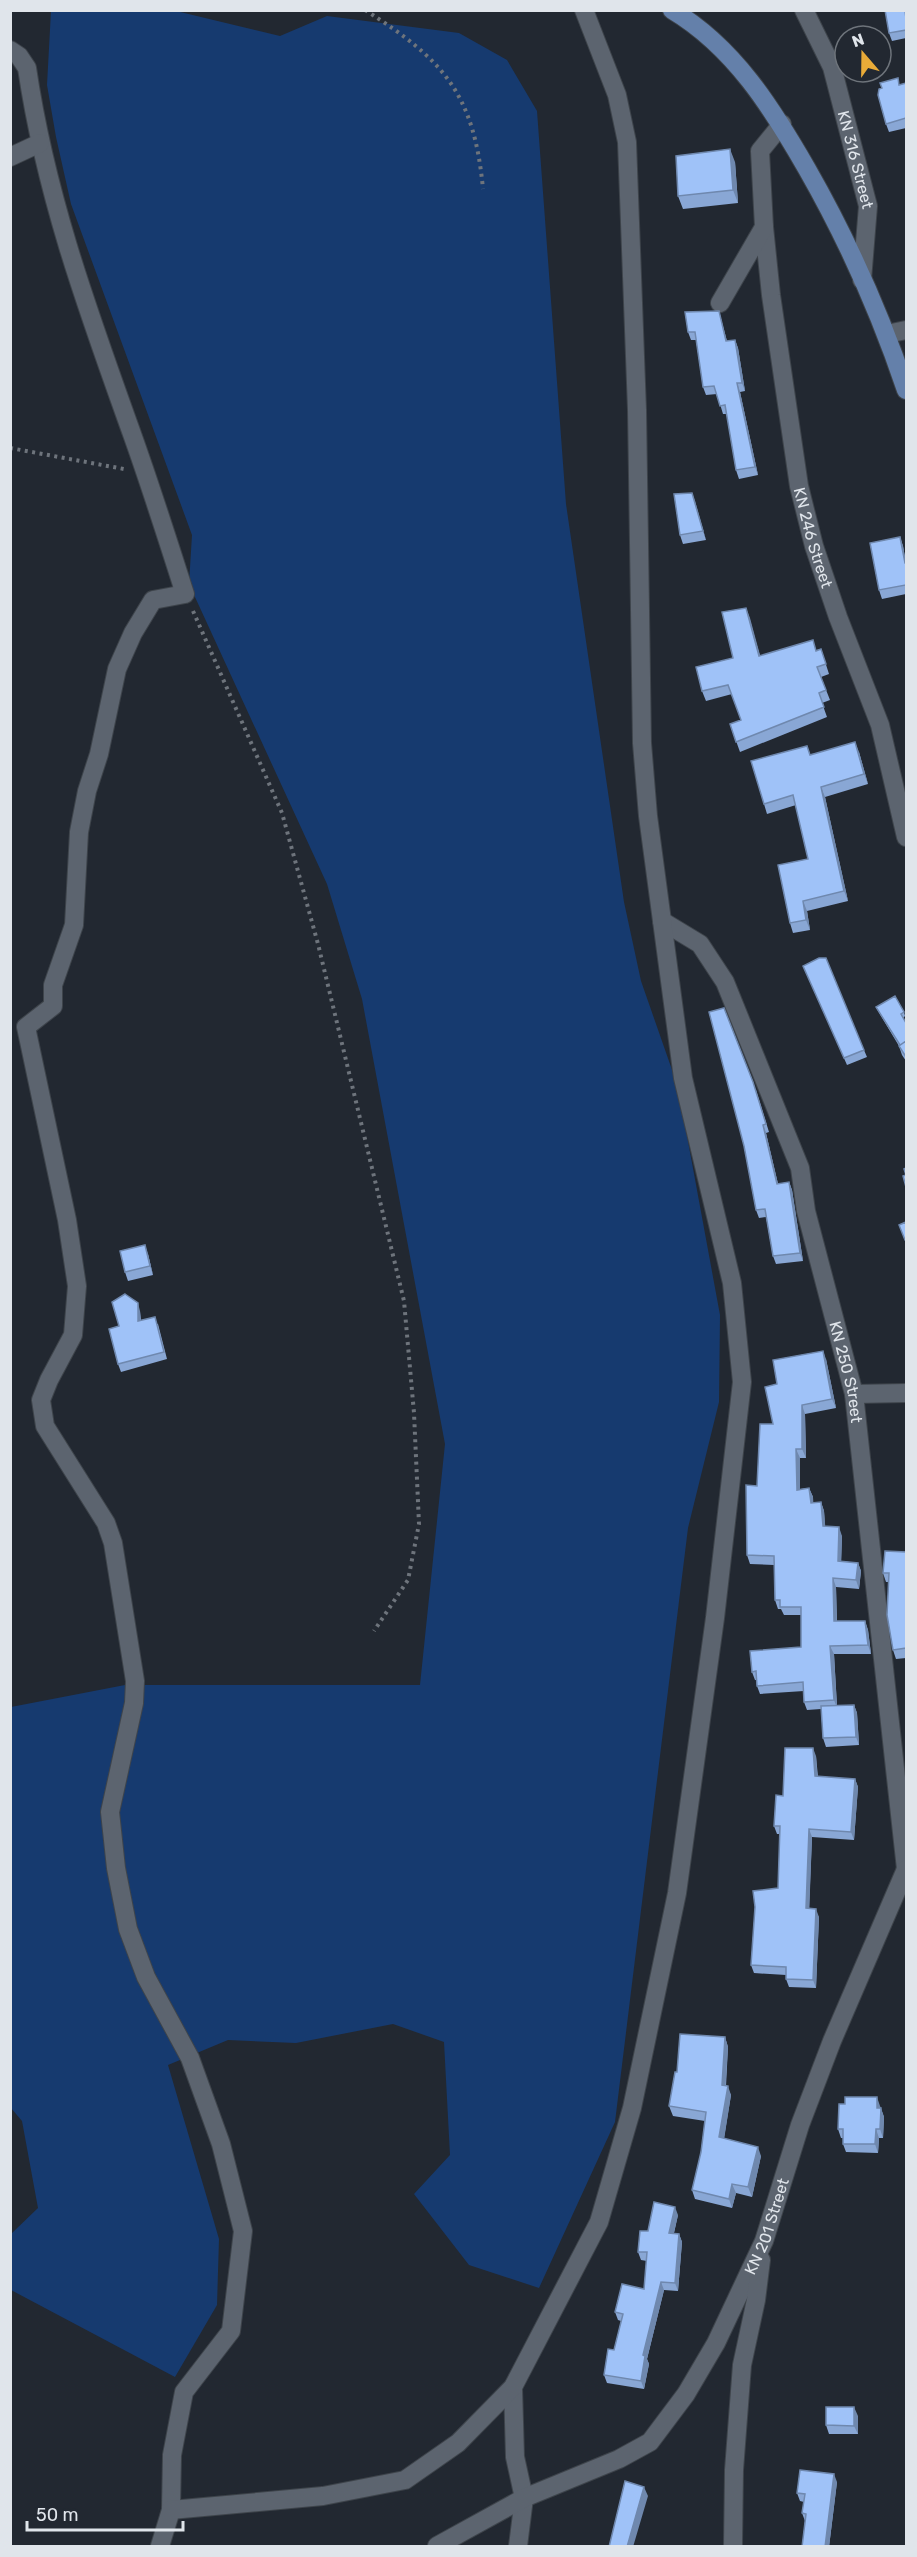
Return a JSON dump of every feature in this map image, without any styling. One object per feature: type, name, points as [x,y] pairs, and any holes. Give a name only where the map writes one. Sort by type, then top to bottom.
[{"type":"main road","points":[[672,10],[717,44],[751,79],[782,124],[832,213],[887,334],[906,390]]},
{"type":"street","points":[[171,2510],[323,2496],[405,2480],[458,2443],[513,2387],[599,2222],[632,2108],[677,1893],[715,1618],[742,1382],[732,1283],[684,1078],[648,816],[642,743],[637,410],[627,142],[617,95],[584,10]]},
{"type":"street","name":"KN 316 Street","points":[[804,10],[832,67],[868,206],[862,280]]},
{"type":"street","points":[[10,50],[19,56],[27,68],[40,143],[53,197],[79,284],[145,471],[185,594],[153,600],[133,633],[117,669],[79,832],[74,925],[53,985],[53,1006],[26,1027],[66,1220],[77,1286],[73,1335],[41,1400],[45,1426],[106,1523],[135,1681],[134,1703],[110,1812],[116,1868],[128,1929],[146,1977],[190,2058],[221,2144],[243,2231],[231,2331],[184,2392],[172,2455],[171,2510],[160,2547]]},
{"type":"street","name":"KN 246 Street","points":[[782,124],[760,151],[764,227],[771,295],[799,486],[814,546],[838,617],[880,725],[906,837]]},
{"type":"street","points":[[10,158],[40,143]]},
{"type":"street","points":[[720,303],[764,227]]},
{"type":"street","points":[[887,334],[906,330]]},
{"type":"street","name":"KN 250 Street","points":[[662,921],[700,944],[725,982],[800,1168],[806,1211],[854,1394],[906,1869]]},
{"type":"street","points":[[854,1394],[906,1393]]},
{"type":"street","name":"KN 201 Street","points":[[437,2547],[524,2498],[619,2459],[650,2442],[686,2394],[716,2343],[764,2241],[800,2125],[832,2041],[906,1869]]},
{"type":"street","points":[[733,2547],[734,2470],[742,2365],[756,2300],[764,2241]]},
{"type":"street","points":[[513,2387],[515,2457],[524,2498],[518,2547]]},
{"type":"path","points":[[365,10],[400,32],[427,54],[450,81],[466,110],[476,136],[483,189]]},
{"type":"path","points":[[10,448],[101,466],[145,471]]},
{"type":"path","points":[[185,594],[282,813],[318,944],[404,1301],[414,1413],[418,1524],[408,1580],[374,1632]]},
{"type":"shaded area","points":[[51,11],[176,11],[280,36],[327,16],[459,33],[507,60],[537,111],[566,504],[624,902],[641,981],[678,1087],[720,1315],[719,1402],[688,1528],[615,2122],[539,2288],[469,2265],[414,2194],[450,2155],[444,2042],[393,2024],[296,2043],[228,2040],[168,2065],[219,2239],[217,2305],[175,2377],[11,2290],[11,2234],[38,2208],[22,2121],[11,2108],[11,1707],[125,1685],[420,1685],[445,1444],[362,999],[327,884],[189,584],[192,535],[71,204],[47,85]]},
{"type":"building","points":[[885,10],[905,10],[906,30],[893,32],[893,24],[887,24]]},
{"type":"building","points":[[898,78],[899,85],[906,83],[906,118],[886,124],[878,95],[879,89],[882,88],[880,84],[893,84],[893,79]]},
{"type":"building","points":[[730,149],[733,190],[678,196],[676,156]]},
{"type":"building","points":[[719,311],[726,341],[735,340],[742,383],[737,383],[755,467],[736,470],[725,405],[720,406],[714,386],[703,387],[695,332],[688,332],[685,312]]},
{"type":"building","points":[[692,493],[703,531],[680,535],[674,494]]},
{"type":"building","points":[[900,537],[906,563],[906,585],[879,590],[870,543]]},
{"type":"building","points":[[746,608],[759,656],[813,640],[816,651],[821,649],[826,664],[817,667],[826,690],[819,693],[824,707],[736,742],[730,724],[741,720],[728,685],[702,691],[696,667],[733,658],[722,612]]},
{"type":"building","points":[[855,742],[864,774],[821,787],[844,891],[803,901],[806,920],[790,923],[778,865],[808,859],[793,795],[764,804],[751,761],[807,746],[810,755]]},
{"type":"building","points":[[819,958],[826,958],[864,1050],[844,1058],[803,966]]},
{"type":"building","points":[[895,996],[904,1012],[901,1014],[906,1023],[906,1041],[900,1045],[876,1007]]},
{"type":"building","points":[[724,1008],[753,1082],[766,1124],[763,1125],[777,1184],[789,1182],[800,1253],[773,1256],[765,1209],[756,1210],[744,1146],[709,1012]]},
{"type":"building","points":[[906,1041],[906,1057],[899,1046]]},
{"type":"building","points":[[906,1222],[906,1240],[905,1240],[899,1225]]},
{"type":"building","points":[[145,1245],[150,1266],[125,1272],[120,1251]]},
{"type":"building","points":[[125,1294],[138,1303],[138,1321],[155,1317],[164,1352],[118,1364],[109,1329],[119,1326],[112,1302]]},
{"type":"building","points":[[823,1351],[832,1399],[802,1405],[802,1449],[796,1449],[797,1490],[809,1488],[811,1503],[821,1502],[823,1526],[839,1527],[838,1561],[858,1563],[856,1580],[833,1578],[834,1621],[865,1621],[868,1645],[830,1646],[834,1700],[804,1702],[803,1682],[757,1686],[756,1671],[752,1672],[750,1651],[801,1647],[801,1607],[780,1607],[780,1600],[775,1600],[774,1556],[747,1555],[746,1485],[757,1486],[760,1424],[773,1424],[765,1387],[777,1384],[773,1360]]},
{"type":"building","points":[[885,1551],[906,1552],[906,1648],[893,1650],[887,1615],[889,1573],[883,1573]]},
{"type":"building","points":[[854,1705],[856,1737],[823,1738],[821,1706]]},
{"type":"building","points":[[785,1748],[813,1748],[815,1776],[855,1779],[851,1832],[809,1829],[806,1908],[816,1909],[813,1980],[786,1979],[786,1967],[751,1965],[755,1907],[753,1891],[778,1888],[780,1826],[774,1826],[776,1795],[783,1796]]},
{"type":"building","points":[[680,2034],[725,2037],[722,2085],[728,2086],[719,2137],[758,2147],[748,2187],[732,2184],[729,2199],[692,2190],[701,2152],[706,2112],[669,2106],[675,2072],[677,2072]]},
{"type":"building","points":[[845,2097],[877,2097],[877,2108],[881,2108],[880,2129],[876,2129],[875,2144],[843,2144],[843,2129],[838,2129],[839,2104],[845,2104]]},
{"type":"building","points":[[654,2202],[675,2207],[669,2233],[679,2234],[675,2283],[661,2282],[643,2355],[645,2356],[641,2381],[604,2375],[608,2349],[614,2350],[623,2314],[615,2312],[622,2284],[644,2289],[647,2252],[638,2252],[640,2231],[648,2231]]},
{"type":"building","points":[[826,2407],[854,2407],[854,2426],[826,2425]]},
{"type":"building","points":[[800,2470],[834,2474],[825,2547],[802,2547],[806,2514],[802,2513],[805,2494],[797,2493]]},
{"type":"building","points":[[625,2481],[644,2487],[627,2547],[609,2547]]}]
